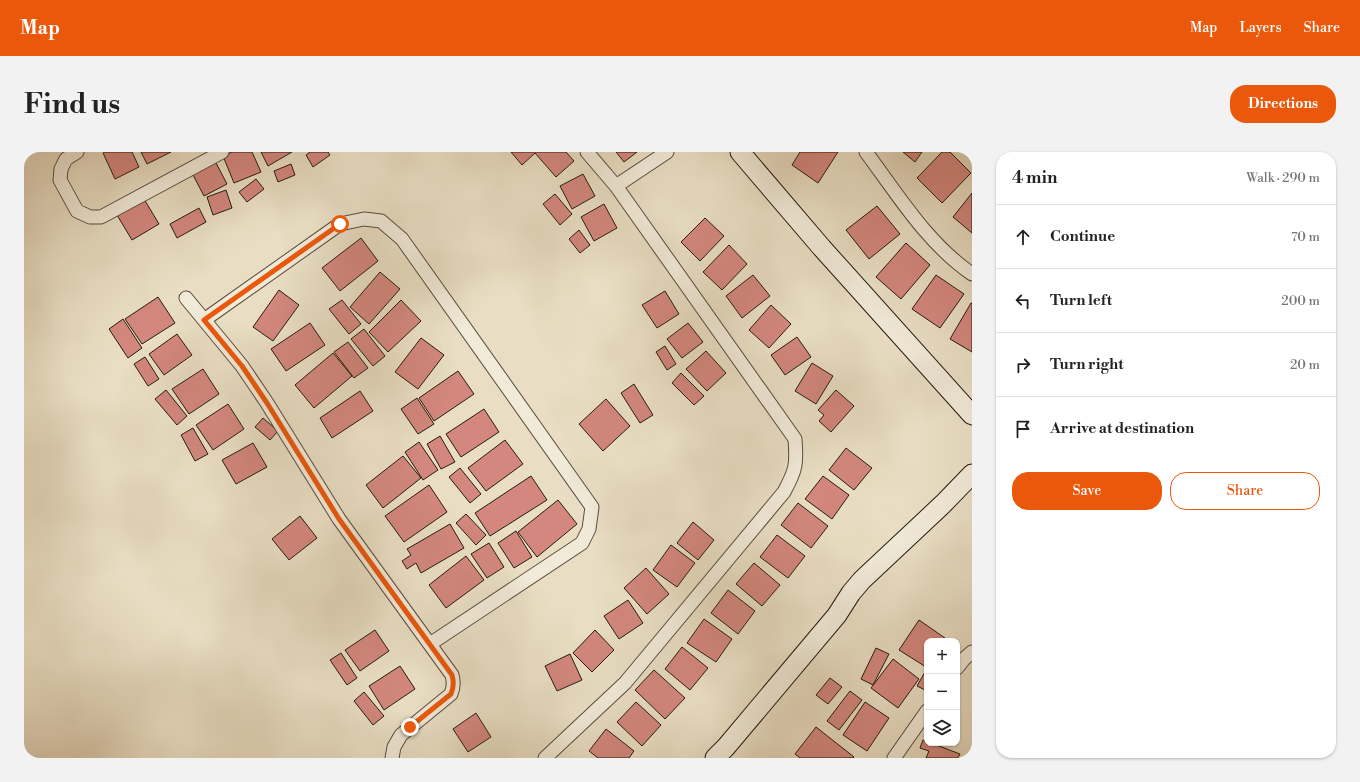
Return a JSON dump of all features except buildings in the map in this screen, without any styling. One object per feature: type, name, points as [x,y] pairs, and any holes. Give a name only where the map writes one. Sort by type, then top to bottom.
[{"type":"street","points":[[77,152],[66,159],[61,170],[60,180],[77,211],[90,217],[101,217],[222,152]]},
{"type":"street","points":[[546,758],[625,683],[784,492],[792,477],[796,460],[795,439],[616,186],[587,152]]},
{"type":"street","points":[[616,186],[667,152]]},
{"type":"street","points":[[740,152],[822,248],[972,415]]},
{"type":"street","points":[[866,152],[929,236],[963,268],[972,274]]},
{"type":"street","points":[[204,320],[340,224],[364,219],[381,221],[402,239],[592,507],[589,530],[582,543],[430,644]]},
{"type":"street","points":[[186,298],[242,366],[267,403],[339,519],[452,675],[454,680],[454,688],[451,694],[401,735],[394,747],[392,758]]},
{"type":"street","points":[[715,758],[726,747],[837,615],[851,593],[862,580],[943,504],[972,474]]},
{"type":"street","points":[[960,664],[964,658],[972,652]]},
{"type":"street","points":[[894,758],[924,715]]},
{"type":"route","points":[[340,224],[204,320],[242,366],[267,403],[339,519],[452,675],[454,680],[454,688],[451,694],[410,727]]}]
